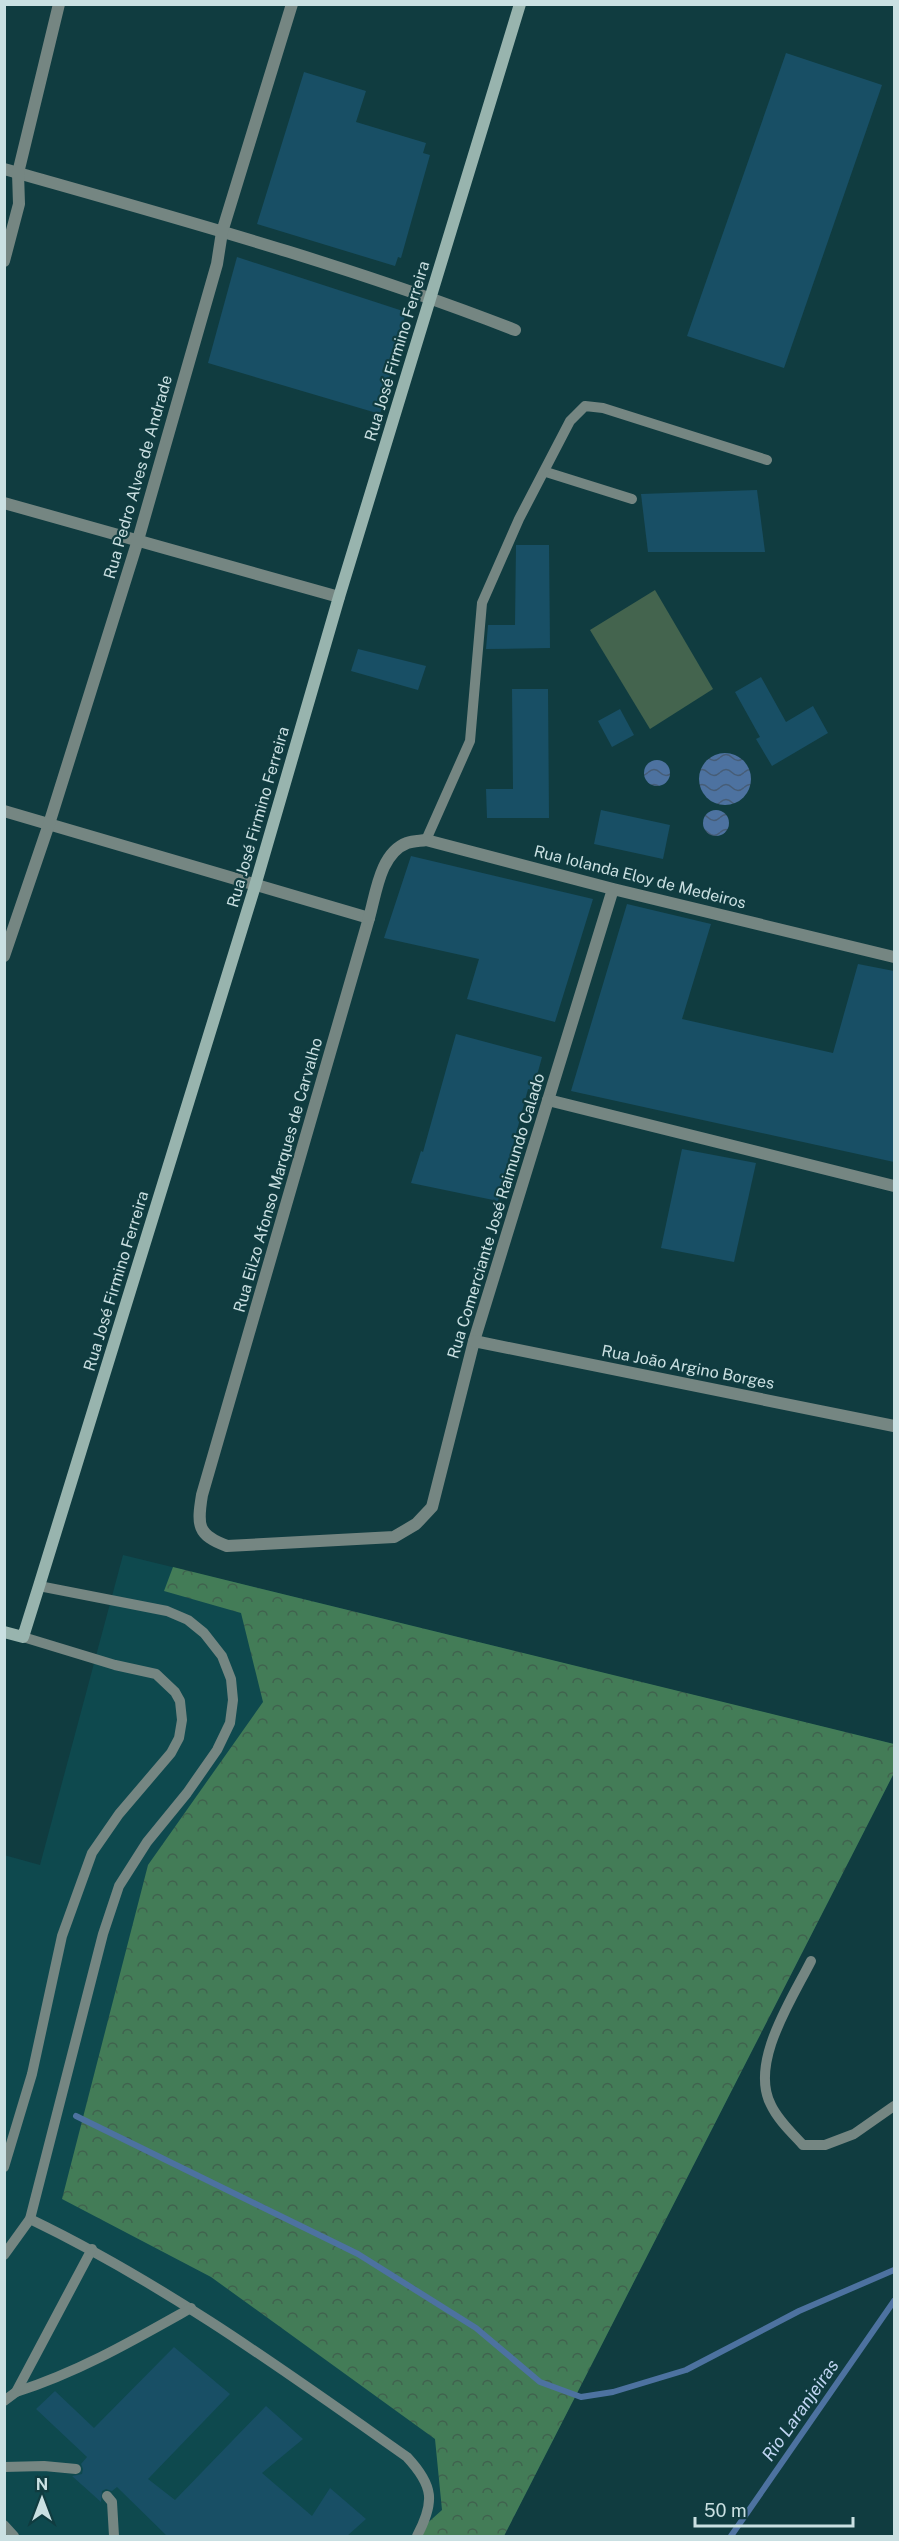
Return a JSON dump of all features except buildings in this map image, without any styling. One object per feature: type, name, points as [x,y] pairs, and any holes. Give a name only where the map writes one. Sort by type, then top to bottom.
[{"type":"main road","name":"Rua José Firmino Ferreira","points":[[23,1637],[255,886],[339,597],[520,4]]},
{"type":"main road","points":[[4,1632],[23,1637]]},
{"type":"street","points":[[4,261],[19,204],[18,173],[59,4]]},
{"type":"street","name":"Rua Pedro Alves de Andrade","points":[[4,956],[49,824],[138,540],[217,264],[222,232],[292,4]]},
{"type":"street","points":[[4,169],[222,232],[431,297],[515,330]]},
{"type":"street","points":[[4,503],[339,597]]},
{"type":"street","points":[[4,811],[369,918]]},
{"type":"street","name":"Rua Eilzo Afonso Marques de Carvalho","points":[[394,1537],[227,1546],[210,1540],[201,1530],[199,1517],[202,1495],[385,864],[395,851],[407,843],[426,840]]},
{"type":"street","name":"Rua Iolanda Eloy de Medeiros","points":[[426,840],[613,889],[894,957]]},
{"type":"street","name":"Rua Comerciante José Raimundo Calado","points":[[394,1537],[416,1524],[432,1507],[474,1341],[613,889]]},
{"type":"street","points":[[548,1100],[894,1186]]},
{"type":"street","name":"Rua João Argino Borges","points":[[474,1341],[894,1426]]},
{"type":"lane","points":[[426,840],[471,741],[482,603],[519,519],[546,472],[570,421],[585,406],[603,408],[767,460]]},
{"type":"lane","points":[[546,472],[632,500]]},
{"type":"lane","points":[[4,2255],[30,2219],[104,1934],[119,1886],[147,1842],[218,1750],[230,1723],[233,1700],[231,1679],[222,1656],[204,1632],[188,1620],[167,1611],[39,1586]]},
{"type":"lane","points":[[4,2167],[32,2074],[62,1936],[92,1853],[119,1814],[171,1753],[178,1738],[182,1720],[180,1701],[175,1692],[156,1674],[115,1665],[23,1637]]},
{"type":"lane","points":[[812,1961],[775,2033],[764,2078],[770,2104],[803,2145],[825,2145],[854,2134],[894,2106]]},
{"type":"lane","points":[[30,2219],[92,2249],[191,2308],[258,2352],[407,2457],[420,2472],[429,2488],[428,2515],[417,2536]]},
{"type":"lane","points":[[4,2401],[16,2391],[92,2249]]},
{"type":"lane","points":[[16,2391],[56,2379],[116,2350],[191,2308]]},
{"type":"lane","points":[[4,2467],[44,2466],[76,2469]]},
{"type":"lane","points":[[107,2496],[112,2502],[114,2536]]},
{"type":"lane","points":[[4,2525],[14,2536]]},
{"type":"shaded area","points":[[123,1555],[894,1744],[894,1773],[504,2536],[5,2536],[4,1855],[40,1865]]},
{"type":"green space","points":[[655,590],[713,689],[650,729],[590,630]]},
{"type":"green space","points":[[173,1567],[894,1744],[894,1773],[504,2536],[413,2536],[442,2510],[435,2439],[211,2277],[62,2199],[148,1865],[263,1702],[241,1613],[164,1591]]},
{"type":"water","points":[[725,753],[739,757],[747,765],[751,779],[747,793],[739,801],[725,805],[711,801],[703,793],[699,779],[703,765],[711,757]]},
{"type":"water","points":[[657,760],[666,764],[670,773],[666,782],[657,786],[648,782],[644,773],[648,764]]},
{"type":"water","points":[[716,810],[725,814],[729,823],[725,832],[716,836],[707,832],[703,823],[707,814]]},
{"type":"waterway","points":[[76,2116],[358,2254],[476,2328],[540,2382],[581,2397],[613,2392],[686,2370],[799,2311],[894,2270]]},
{"type":"waterway","name":"Rio Laranjeiras","points":[[731,2536],[894,2301]]}]
